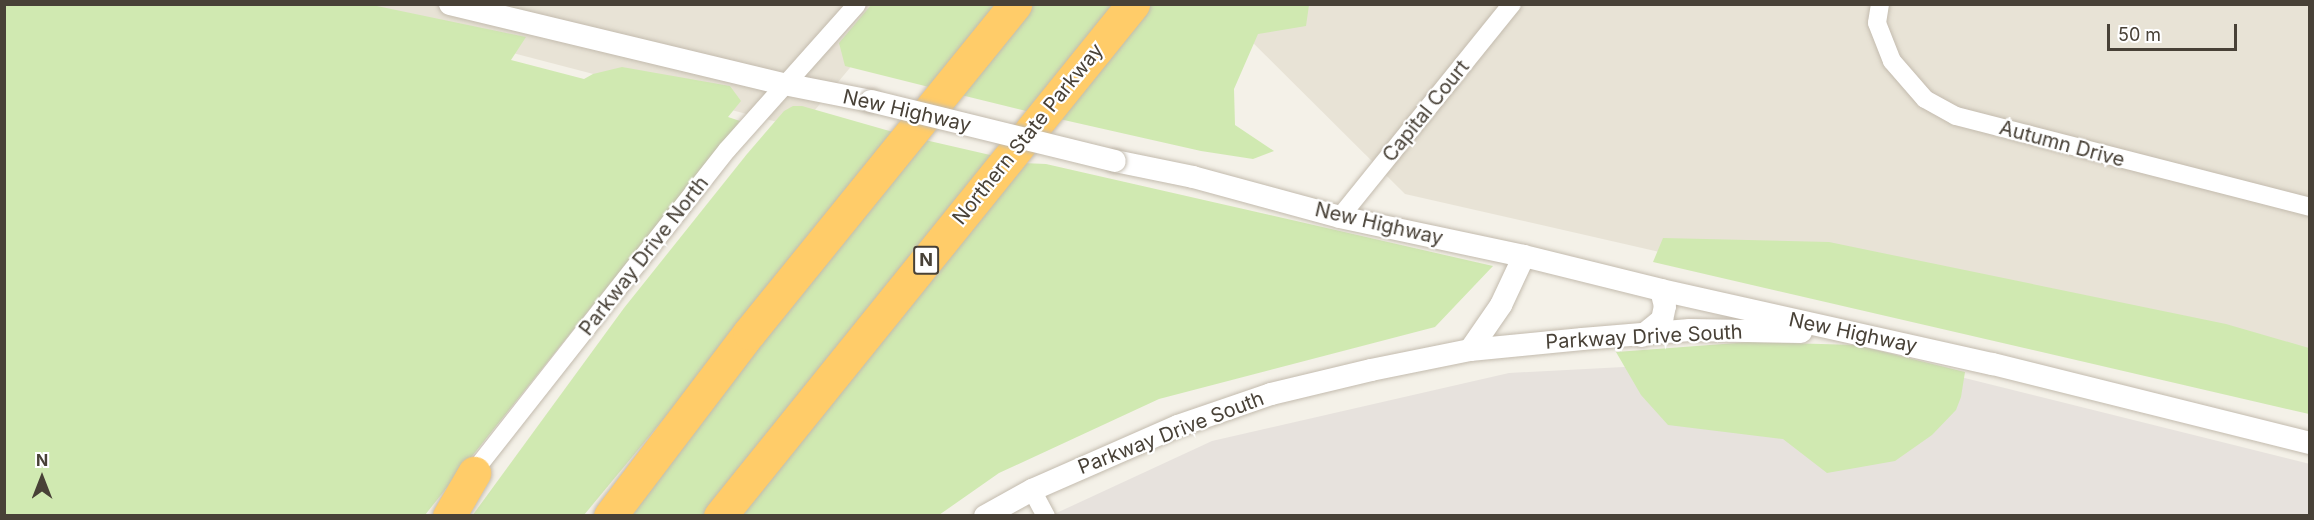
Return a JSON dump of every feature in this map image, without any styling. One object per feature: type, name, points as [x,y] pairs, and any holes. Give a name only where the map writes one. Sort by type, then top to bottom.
[{"type":"highway","points":[[610,516],[749,333],[1016,4]]},
{"type":"highway","name":"Northern State Parkway","points":[[720,516],[1133,4]]},
{"type":"highway","points":[[449,516],[474,473]]},
{"type":"street","name":"New Highway","points":[[450,4],[784,84],[871,101],[1114,161],[1193,177],[1340,217],[1524,256],[1661,290],[1993,364],[2310,443]]},
{"type":"street","name":"Parkway Drive North","points":[[439,516],[727,150],[857,4]]},
{"type":"street","name":"Capital Court","points":[[1340,217],[1512,4]]},
{"type":"street","name":"Autumn Drive","points":[[1880,4],[1877,23],[1892,61],[1924,99],[1956,116],[2310,207]]},
{"type":"street","points":[[1470,350],[1501,305],[1524,256]]},
{"type":"street","points":[[1642,336],[1662,320],[1665,306],[1661,290]]},
{"type":"street","name":"Parkway Drive South","points":[[985,516],[1032,490],[1178,426],[1271,394],[1371,370],[1470,350],[1690,330],[1854,334]]},
{"type":"street","points":[[1032,490],[1046,516]]},
{"type":"shaded area","points":[[1234,4],[2309,5],[2309,400],[1405,194],[1225,15]]},
{"type":"shaded area","points":[[329,5],[902,5],[800,128]]},
{"type":"shaded area","points":[[1868,354],[2310,464],[2309,516],[1050,516],[1212,441],[1509,373]]},
{"type":"green space","points":[[4,5],[372,5],[526,37],[511,60],[584,79],[593,74],[622,67],[730,86],[741,101],[728,117],[740,121],[425,515],[5,515]]},
{"type":"green space","points":[[871,5],[999,5],[933,88],[845,66],[839,43]]},
{"type":"green space","points":[[1029,5],[1118,5],[1030,112],[957,94]]},
{"type":"green space","points":[[1151,5],[1309,5],[1306,26],[1258,34],[1234,89],[1235,125],[1274,151],[1253,159],[1201,151],[1055,118]]},
{"type":"green space","points":[[793,106],[802,106],[900,134],[584,515],[472,516],[624,308],[747,154],[784,111]]},
{"type":"green space","points":[[925,140],[999,157],[707,515],[619,516]]},
{"type":"green space","points":[[1023,163],[1046,164],[1493,266],[1435,327],[1159,399],[999,473],[939,515],[735,516]]},
{"type":"green space","points":[[1663,238],[1829,242],[2226,324],[2309,348],[2309,414],[1653,262]]},
{"type":"green space","points":[[1750,342],[1856,345],[1965,372],[1961,397],[1956,410],[1932,435],[1895,461],[1827,473],[1783,439],[1668,425],[1641,395],[1616,352]]}]
